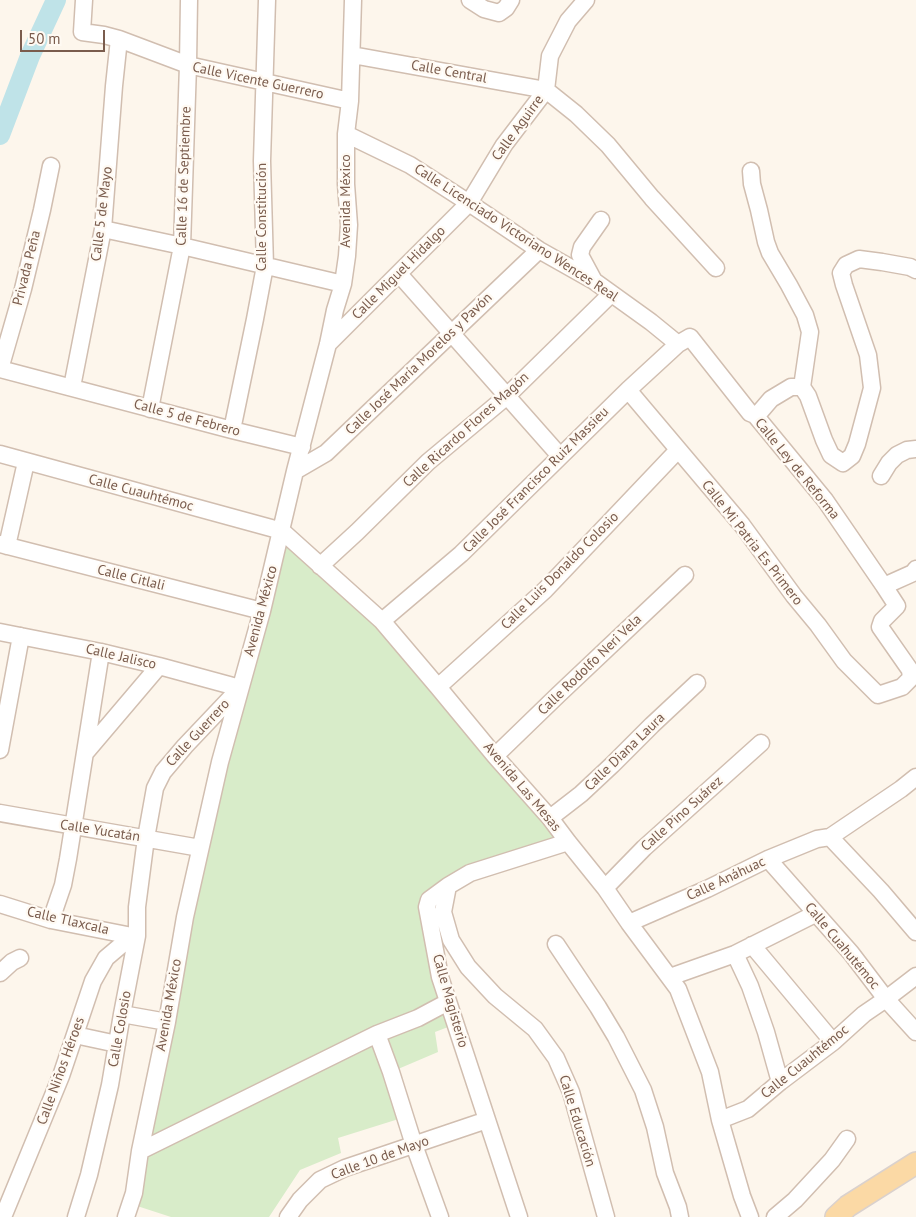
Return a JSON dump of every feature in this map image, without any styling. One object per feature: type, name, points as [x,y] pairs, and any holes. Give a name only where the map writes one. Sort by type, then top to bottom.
[{"type":"main road","points":[[836,1217],[848,1206],[916,1163]]},
{"type":"street","name":"Calle Vicente Guerrero","points":[[84,0],[82,32],[119,39],[188,65],[350,101]]},
{"type":"street","name":"Calle 16 de Septiembre","points":[[150,409],[182,246],[188,65],[188,0]]},
{"type":"street","name":"Calle Constitución","points":[[232,430],[264,266],[262,161],[267,0]]},
{"type":"street","name":"Avenida México","points":[[126,1217],[134,1193],[140,1150],[167,1022],[185,917],[220,762],[262,611],[295,471],[343,284],[349,224],[346,184],[346,134],[350,101],[353,0]]},
{"type":"street","points":[[470,0],[484,9],[499,13],[506,8],[511,0]]},
{"type":"street","name":"Calle Aguirre","points":[[469,202],[504,145],[546,90],[550,56],[568,20],[586,0]]},
{"type":"street","name":"Calle 5 de Mayo","points":[[72,387],[103,229],[119,39]]},
{"type":"street","name":"Calle Central","points":[[352,55],[546,90]]},
{"type":"street","points":[[546,90],[576,114],[608,145],[652,198],[716,268]]},
{"type":"street","name":"Calle Licenciado Victoriano Wences Real","points":[[346,134],[410,165],[469,202],[539,250],[594,281],[651,322],[684,341]]},
{"type":"street","name":"Privada Peña","points":[[0,369],[23,289],[51,166]]},
{"type":"street","points":[[751,171],[752,184],[770,253],[805,315],[810,332],[802,387],[808,396],[831,455],[844,463],[852,456],[857,444],[872,388],[868,355],[844,285],[842,273],[846,265],[859,259],[910,267],[916,270]]},
{"type":"street","name":"Calle Miguel Hidalgo","points":[[328,344],[469,202]]},
{"type":"street","points":[[594,281],[580,255],[582,247],[601,220]]},
{"type":"street","points":[[103,229],[343,284]]},
{"type":"street","name":"Calle José María Morelos y Pavón","points":[[295,471],[326,453],[539,250]]},
{"type":"street","points":[[399,274],[560,456]]},
{"type":"street","name":"Calle Ricardo Flores Magón","points":[[320,566],[428,462],[507,396],[611,294]]},
{"type":"street","name":"Calle José Francisco Ruiz Massieu","points":[[382,621],[461,554],[628,390],[684,341]]},
{"type":"street","name":"Calle Ley de Reforma","points":[[684,341],[750,413],[755,415],[825,500],[896,606],[882,621]]},
{"type":"street","name":"Calle 5 de Febrero","points":[[0,369],[302,447]]},
{"type":"street","points":[[755,415],[759,414],[771,399],[791,387],[802,387]]},
{"type":"street","name":"Calle Mi Patria Es Primero","points":[[628,390],[742,525],[844,661],[878,695],[902,688],[911,678],[910,670],[880,627],[882,621]]},
{"type":"street","points":[[881,476],[889,463],[897,455],[907,450],[916,449]]},
{"type":"street","name":"Calle Luis Donaldo Colosio","points":[[438,687],[545,590],[678,450]]},
{"type":"street","name":"Calle Cuauhtémoc","points":[[0,454],[282,531]]},
{"type":"street","points":[[3,545],[26,462]]},
{"type":"street","points":[[282,531],[320,566]]},
{"type":"street","name":"Calle Citlali","points":[[3,545],[262,611]]},
{"type":"street","name":"Avenida Las Mesas","points":[[320,566],[382,621],[495,756],[550,818],[605,888],[678,989],[710,1072],[720,1120],[750,1217]]},
{"type":"street","points":[[884,586],[913,573],[916,569]]},
{"type":"street","name":"Calle Rodolfo Neri Vela","points":[[495,756],[685,575]]},
{"type":"street","name":"Calle Jalisco","points":[[0,632],[101,652],[240,688]]},
{"type":"street","points":[[0,750],[21,636]]},
{"type":"street","points":[[51,920],[63,885],[101,652]]},
{"type":"street","points":[[85,754],[159,666]]},
{"type":"street","name":"Calle Diana Laura","points":[[550,818],[581,794],[697,684]]},
{"type":"street","name":"Calle Guerrero","points":[[146,838],[156,788],[163,772],[240,688]]},
{"type":"street","name":"Calle Pino Suárez","points":[[605,888],[644,848],[761,742]]},
{"type":"street","name":"Calle Anáhuac","points":[[629,923],[708,889],[768,859],[817,839],[827,837],[901,789],[916,777]]},
{"type":"street","name":"Calle Yucatán","points":[[0,813],[200,848]]},
{"type":"street","points":[[827,837],[881,890],[916,932]]},
{"type":"street","name":"Calle Colosio","points":[[76,1217],[91,1167],[110,1085],[135,936],[146,838]]},
{"type":"street","name":"Calle Magisterio","points":[[519,1217],[440,978],[427,907],[429,900],[470,873],[568,842]]},
{"type":"street","name":"Calle Cuahutémoc","points":[[768,859],[916,1032]]},
{"type":"street","name":"Calle Educación","points":[[448,886],[443,912],[451,940],[468,967],[495,996],[535,1029],[556,1058],[571,1092],[606,1217]]},
{"type":"street","name":"Calle Tlaxcala","points":[[0,904],[51,920],[135,936]]},
{"type":"street","points":[[670,977],[735,954],[815,914]]},
{"type":"street","name":"Calle Niños Héroes","points":[[3,1217],[45,1116],[75,1035],[92,981],[106,958],[135,936]]},
{"type":"street","points":[[556,944],[598,1006],[643,1090],[655,1127],[665,1173],[680,1217]]},
{"type":"street","points":[[752,945],[832,1042]]},
{"type":"street","points":[[735,954],[750,986],[766,1032],[780,1082]]},
{"type":"street","points":[[0,973],[12,962],[20,958]]},
{"type":"street","name":"Calle Cuauhtémoc","points":[[720,1120],[748,1109],[864,1014],[916,976]]},
{"type":"street","points":[[140,1150],[448,1002]]},
{"type":"street","points":[[122,1014],[167,1022]]},
{"type":"street","points":[[378,1034],[414,1145],[440,1217]]},
{"type":"street","points":[[75,1035],[117,1044]]},
{"type":"street","name":"Calle 10 de Mayo","points":[[288,1217],[300,1200],[320,1180],[345,1168],[487,1120]]},
{"type":"street","points":[[775,1217],[832,1160],[847,1139]]},
{"type":"green space","points":[[282,531],[382,621],[568,842],[522,857],[429,900],[456,1024],[435,1032],[438,1052],[391,1072],[405,1117],[338,1138],[341,1153],[300,1170],[269,1217],[171,1217],[131,1204],[167,1022]]},
{"type":"waterway","points":[[0,135],[30,56],[56,0]]}]
